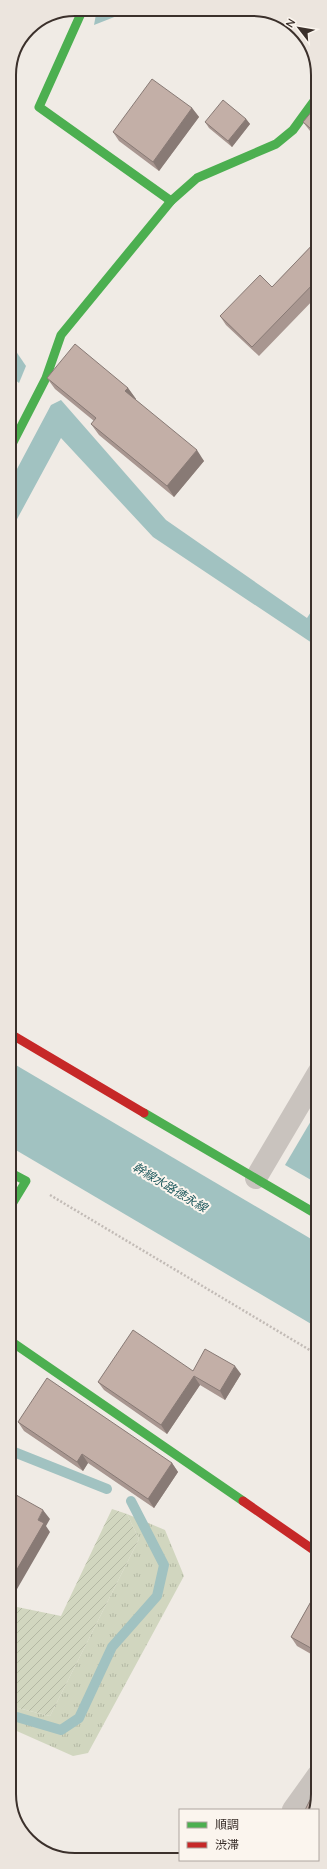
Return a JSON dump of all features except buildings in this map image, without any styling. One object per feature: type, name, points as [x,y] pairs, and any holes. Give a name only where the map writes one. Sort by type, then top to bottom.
[{"type":"street","points":[[80,16],[39,107],[171,201]]},
{"type":"street","points":[[16,436],[46,378],[61,335],[171,201],[197,178],[276,144],[293,130],[311,106]]},
{"type":"street","points":[[16,1037],[311,1211]]},
{"type":"street","points":[[256,1178],[311,1085]]},
{"type":"street","points":[[16,1176],[26,1181],[16,1197]]},
{"type":"street","points":[[16,1345],[311,1548]]},
{"type":"street","points":[[295,1809],[311,1785]]},
{"type":"path","points":[[26,1181],[311,1351]]},
{"type":"green space","points":[[112,1509],[127,1514],[139,1539],[50,1716],[16,1708],[16,1609],[17,1607],[61,1616]]},
{"type":"green space","points":[[127,1514],[165,1530],[184,1576],[88,1753],[73,1756],[16,1731],[16,1708],[50,1716],[139,1539]]},
{"type":"water","points":[[96,16],[117,16],[94,25]]},
{"type":"water","points":[[16,351],[26,366],[19,383],[16,381]]},
{"type":"water","points":[[61,400],[166,520],[307,618],[311,612],[311,642],[153,537],[61,438],[16,521],[16,471],[51,405]]},
{"type":"water","name":"幹線水路徳永線","points":[[16,1065],[311,1239],[311,1324],[16,1150]]},
{"type":"water","points":[[311,1121],[311,1180],[285,1165]]},
{"type":"waterway","points":[[16,1453],[107,1489]]},
{"type":"waterway","points":[[16,1717],[61,1730],[79,1718],[112,1647],[157,1596],[164,1565],[131,1501]]},
{"type":"traffic: fast","points":[[80,16],[39,107],[171,201]]},
{"type":"traffic: fast","points":[[16,436],[46,378],[61,335],[171,201],[197,178],[276,144],[293,130],[311,105]]},
{"type":"traffic: fast","points":[[144,1113],[311,1211]]},
{"type":"traffic: fast","points":[[16,1176],[26,1181],[16,1197]]},
{"type":"traffic: fast","points":[[16,1345],[243,1501]]},
{"type":"traffic: jam","points":[[16,1037],[144,1113]]},
{"type":"traffic: jam","points":[[243,1501],[311,1548]]}]
